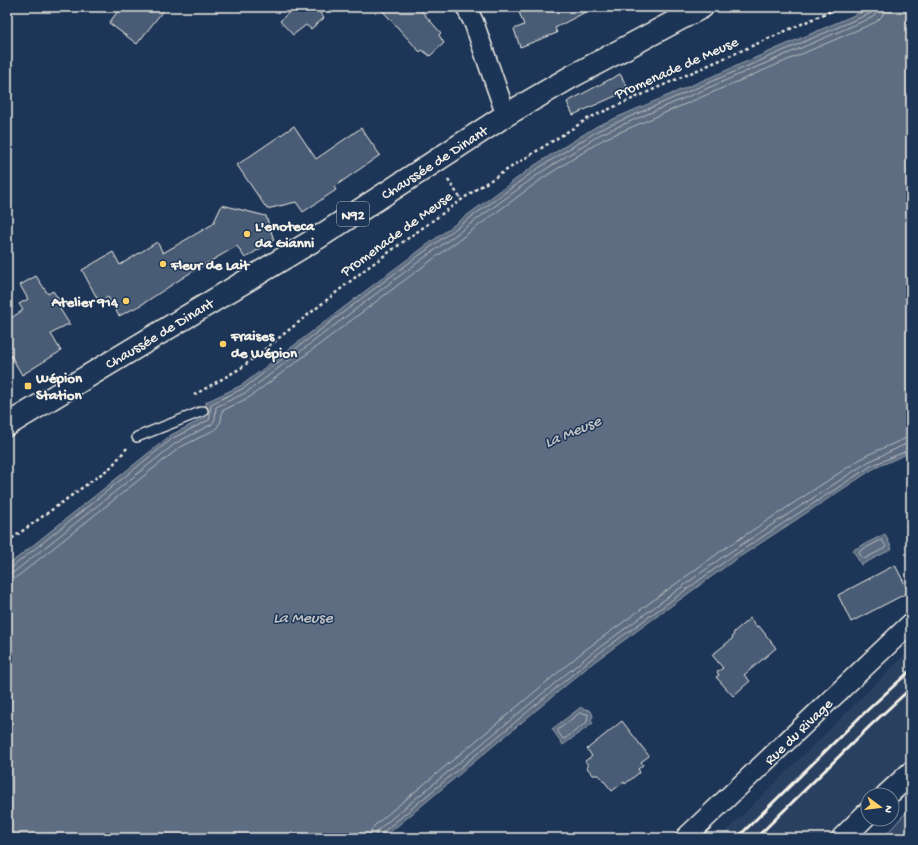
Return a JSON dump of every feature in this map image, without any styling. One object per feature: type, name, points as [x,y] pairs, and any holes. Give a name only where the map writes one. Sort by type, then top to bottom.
[{"type":"main road","name":"Chaussée de Dinant","points":[[7,425],[319,237],[506,115],[571,77],[702,7]]},
{"type":"main road","points":[[896,787],[911,773]]},
{"type":"main road","points":[[843,838],[860,821]]},
{"type":"street","points":[[466,7],[474,23],[506,115]]},
{"type":"street","name":"Rue du Rivage","points":[[685,838],[911,623]]},
{"type":"lane","points":[[137,436],[203,410]]},
{"type":"path","name":"Promenade de Meuse","points":[[193,396],[241,368],[367,268],[461,200],[589,118],[840,7]]},
{"type":"path","points":[[452,186],[461,200]]},
{"type":"path","points":[[7,542],[111,467],[137,436]]},
{"type":"shaded area","points":[[911,649],[911,773],[896,787],[860,787],[860,821],[843,838],[719,838]]},
{"type":"shaded area","points":[[911,807],[911,838],[883,838],[893,827],[900,827],[900,819]]},
{"type":"water","name":"La Meuse","points":[[873,7],[911,7],[911,452],[873,469],[729,564],[594,662],[383,838],[7,838],[7,566],[171,435],[206,417],[206,402],[242,385],[389,273],[535,165],[597,126]]},
{"type":"water","points":[[885,534],[892,549],[861,565],[853,550]]},
{"type":"water","points":[[581,707],[591,711],[593,716],[591,720],[593,723],[563,745],[552,729]]},
{"type":"building","points":[[121,7],[166,7],[137,44],[109,23]]},
{"type":"building","points":[[285,7],[328,7],[320,13],[324,18],[311,29],[306,25],[293,35],[280,21],[290,11]]},
{"type":"building","points":[[379,7],[418,7],[441,33],[439,35],[444,43],[430,56],[422,50],[420,52]]},
{"type":"building","points":[[533,7],[595,7],[555,28],[557,33],[520,47],[514,29],[524,25],[519,12]]},
{"type":"building","points":[[620,74],[629,90],[573,115],[567,102]]},
{"type":"building","points":[[294,126],[316,159],[361,128],[380,155],[334,187],[336,190],[303,212],[296,202],[267,209],[237,165]]},
{"type":"building","points":[[222,205],[266,216],[274,240],[245,258],[237,246],[190,273],[141,305],[119,316],[108,297],[99,302],[82,270],[113,252],[120,265],[157,242],[163,253],[213,224]]},
{"type":"building","points":[[36,276],[48,294],[53,291],[63,306],[60,309],[70,325],[66,325],[51,334],[61,351],[22,375],[7,349],[7,321],[23,310],[19,304],[28,299],[20,285]]},
{"type":"building","points":[[895,565],[909,592],[851,622],[838,595]]},
{"type":"building","points":[[750,618],[757,627],[759,626],[776,648],[744,675],[750,681],[733,696],[716,677],[719,675],[717,672],[723,668],[712,655],[732,639],[734,632]]},
{"type":"building","points":[[622,721],[649,756],[641,762],[643,765],[638,769],[640,772],[625,784],[624,782],[612,791],[599,775],[593,775],[587,768],[588,765],[585,761],[592,756],[587,749]]},
{"type":"railway","points":[[737,838],[861,716],[911,670]]},
{"type":"railway","points":[[756,838],[871,725],[911,688]]},
{"type":"place","name":"L'enoteca da Gianni","points":[[247,234]]},
{"type":"place","name":"Fleur de Lait","points":[[163,264]]},
{"type":"place","name":"Atelier 914","points":[[126,301]]},
{"type":"place","name":"Fraises de Wépion","points":[[223,344]]},
{"type":"place","name":"Wépion Station","points":[[28,386]]}]
